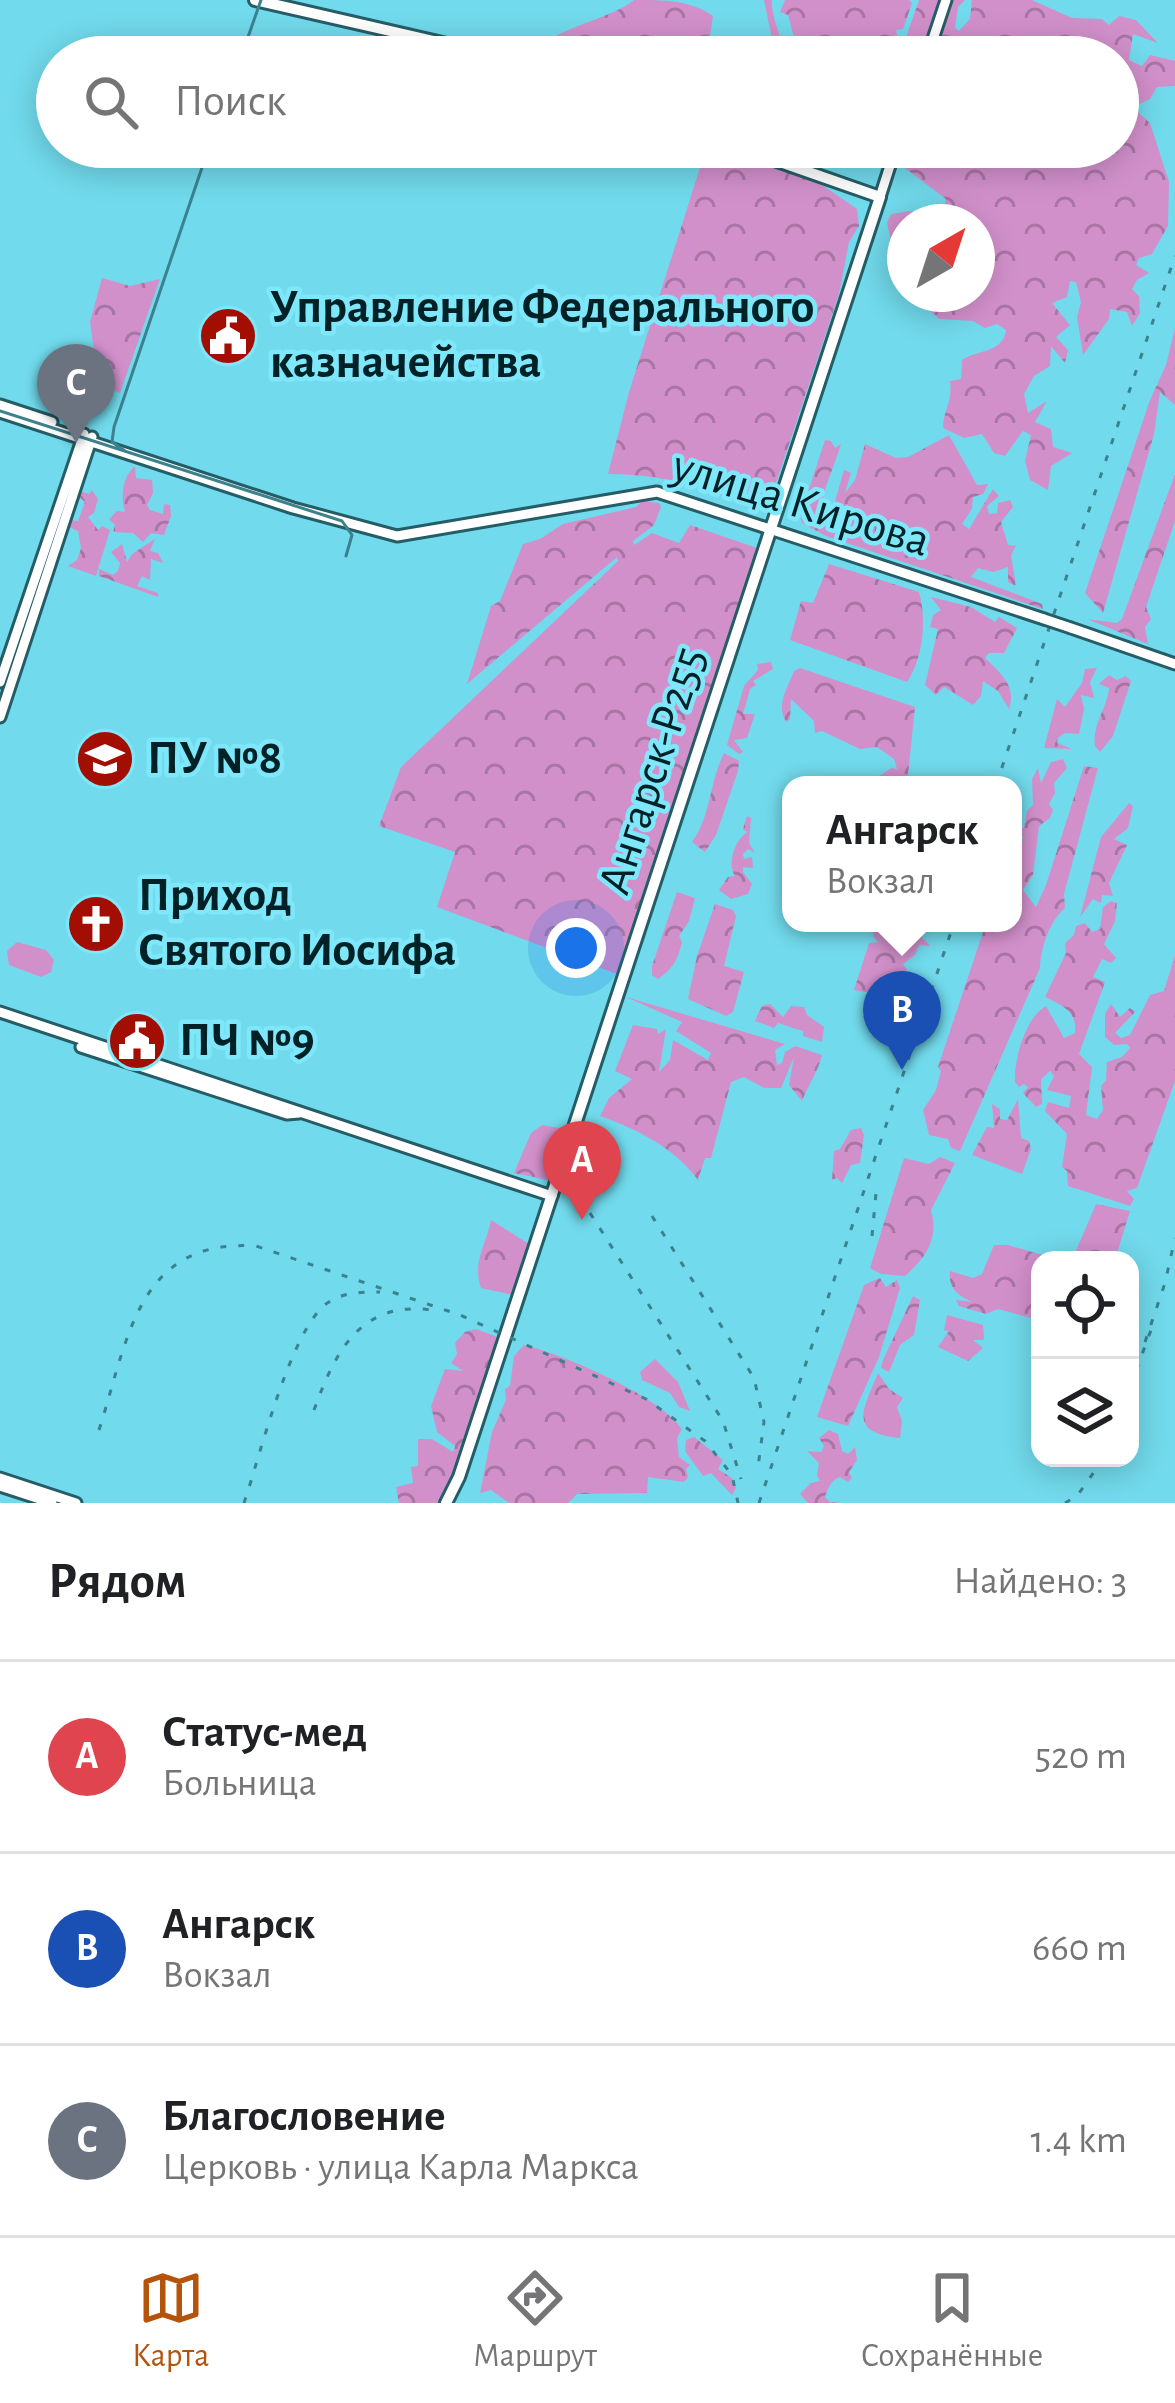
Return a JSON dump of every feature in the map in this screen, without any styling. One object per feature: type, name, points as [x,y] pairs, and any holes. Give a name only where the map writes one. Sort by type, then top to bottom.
[{"type":"main road","points":[[255,0],[412,36]]},
{"type":"main road","points":[[796,168],[880,197]]},
{"type":"main road","name":"Ангарск-Р255","points":[[446,1503],[460,1477],[880,197]]},
{"type":"street","points":[[934,36],[946,0]]},
{"type":"street","points":[[880,197],[889,168]]},
{"type":"street","name":"улица Кирова","points":[[0,409],[397,536],[657,492],[1175,664]]},
{"type":"street","points":[[0,682],[88,438]]},
{"type":"street","points":[[0,717],[88,438]]},
{"type":"street","points":[[0,1015],[552,1196]]},
{"type":"street","points":[[0,1482],[52,1503]]},
{"type":"street","points":[[0,1482],[76,1503]]},
{"type":"green space","points":[[634,0],[686,4],[713,16],[710,36],[556,36]]},
{"type":"green space","points":[[764,0],[772,0],[781,36],[771,36]]},
{"type":"green space","points":[[785,0],[912,3],[897,36],[794,36],[788,15],[780,12]]},
{"type":"green space","points":[[919,0],[939,0],[928,36],[906,36]]},
{"type":"green space","points":[[949,0],[965,0],[958,7],[955,28],[959,31],[970,19],[972,0],[1032,0],[1072,18],[1102,19],[1109,25],[1119,16],[1136,20],[1158,43],[1133,36],[937,36]]},
{"type":"green space","points":[[1150,55],[1175,61],[1175,86],[1157,87],[1150,99],[1139,103],[1139,65]]},
{"type":"green space","points":[[1139,113],[1150,123],[1169,182],[1168,226],[1152,254],[1139,258],[1136,265],[1149,273],[1132,289],[1139,296],[1140,313],[1132,326],[1127,312],[1110,309],[1109,319],[1083,355],[1077,317],[1081,302],[1076,282],[1070,281],[1067,297],[1052,303],[1070,325],[1056,337],[1068,350],[1065,363],[1051,346],[1050,366],[1034,376],[1024,394],[1028,413],[1047,401],[1035,422],[1051,429],[1053,447],[1072,453],[1051,466],[1048,490],[1030,480],[1025,461],[1031,435],[1023,431],[1005,456],[994,453],[982,434],[964,438],[943,428],[950,381],[961,379],[962,360],[995,347],[1006,330],[997,324],[985,328],[973,321],[939,319],[931,312],[995,312],[995,204],[945,204],[946,199],[905,168],[1139,168]]},
{"type":"green space","points":[[700,168],[777,168],[812,178],[857,209],[859,226],[849,242],[839,294],[777,480],[762,509],[683,483],[608,474]]},
{"type":"green space","points":[[102,278],[130,286],[160,279],[120,393],[99,386],[90,322]]},
{"type":"green space","points":[[1175,328],[1175,405],[1160,392],[1154,434],[1103,613],[1085,593]]},
{"type":"green space","points":[[949,435],[977,485],[988,484],[983,494],[973,497],[972,509],[962,524],[969,529],[993,489],[999,496],[987,506],[989,514],[997,513],[998,503],[1010,500],[1013,507],[1001,522],[1008,545],[1016,546],[1011,555],[1016,586],[1008,582],[1008,567],[993,572],[978,568],[971,577],[1042,604],[1043,609],[826,536],[802,523],[802,499],[825,440],[835,448],[841,444],[820,510],[826,514],[834,505],[844,470],[851,473],[845,493],[855,480],[865,444],[896,458],[908,457]]},
{"type":"green space","points":[[135,466],[136,478],[152,480],[150,510],[163,514],[164,504],[170,505],[164,535],[151,533],[143,542],[133,533],[113,532],[115,525],[109,519],[117,511],[125,512],[123,488]]},
{"type":"green space","points":[[1175,474],[1175,521],[1146,607],[1151,619],[1145,627],[1148,644],[1087,619],[1117,623],[1122,619]]},
{"type":"green space","points":[[92,490],[98,499],[88,517],[98,530],[102,526],[110,530],[96,576],[68,566],[77,560],[81,548],[78,531],[67,526],[70,520],[78,521],[85,502],[78,496],[80,491],[89,494]]},
{"type":"green space","points":[[642,501],[661,507],[654,525],[634,545],[652,533],[679,543],[690,525],[757,548],[617,974],[437,907],[455,852],[379,826],[401,767],[618,561],[617,557],[467,684],[491,606],[500,601],[523,544],[563,524],[636,507]]},
{"type":"green space","points":[[155,539],[150,551],[158,553],[163,563],[151,559],[150,580],[142,576],[137,586],[158,597],[99,576],[99,569],[113,575],[118,571],[120,563],[111,552],[122,544],[127,562]]},
{"type":"green space","points":[[829,564],[919,592],[922,638],[907,682],[790,640],[801,601],[813,603]]},
{"type":"green space","points":[[931,597],[971,607],[995,622],[999,617],[1017,628],[1004,653],[989,653],[985,658],[1009,686],[1009,709],[998,691],[983,681],[981,696],[973,705],[944,687],[936,695],[925,685],[938,629],[930,627],[933,615],[941,610]]},
{"type":"green space","points":[[771,662],[773,669],[753,681],[756,685],[750,689],[743,714],[755,714],[747,738],[734,740],[743,752],[739,754],[727,745],[744,686],[758,670],[757,664]]},
{"type":"green space","points":[[800,668],[915,707],[908,776],[879,776],[897,769],[894,759],[877,747],[860,749],[822,731],[815,733],[814,721],[791,699],[786,722],[784,696],[794,671]]},
{"type":"green space","points":[[1097,668],[1090,682],[1094,698],[1081,695],[1084,709],[1079,734],[1065,733],[1058,738],[1057,743],[1072,749],[1044,748],[1057,699],[1065,707],[1082,683],[1085,669]]},
{"type":"green space","points":[[1109,675],[1131,681],[1113,736],[1100,752],[1095,746],[1096,731],[1109,688],[1099,684]]},
{"type":"green space","points":[[724,753],[739,761],[738,771],[716,835],[705,852],[692,842]]},
{"type":"green space","points":[[1063,759],[1067,768],[1054,783],[1049,804],[1053,810],[1039,826],[1033,875],[1023,890],[1036,907],[1084,766],[1098,768],[1064,894],[1065,908],[1047,935],[1040,968],[960,1151],[951,1148],[948,1139],[929,1135],[923,1110],[936,1090],[938,1067],[983,932],[1022,932],[1022,828],[1033,805],[1032,779],[1038,768],[1041,783],[1051,762]]},
{"type":"green space","points":[[1129,803],[1133,806],[1128,828],[1114,839],[1127,845],[1109,883],[1113,896],[1102,895],[1101,903],[1093,899],[1080,917],[1101,837]]},
{"type":"green space","points":[[747,816],[751,818],[749,843],[755,853],[748,849],[743,854],[744,859],[752,857],[753,868],[743,867],[743,872],[752,884],[748,894],[731,899],[719,890],[728,877],[735,876],[732,859],[747,832],[743,829]]},
{"type":"green space","points":[[677,892],[695,898],[679,936],[677,959],[658,979],[652,975],[652,966]]},
{"type":"green space","points":[[1117,903],[1115,921],[1104,944],[1116,958],[1111,963],[1102,959],[1093,977],[1105,982],[1079,1054],[1092,1067],[1086,1115],[1097,1119],[1103,1110],[1101,1086],[1107,1062],[1130,1048],[1114,1045],[1105,1037],[1105,1014],[1111,1004],[1120,1017],[1130,1008],[1135,1012],[1115,1033],[1121,1038],[1130,1035],[1150,995],[1164,991],[1175,955],[1175,1081],[1137,1188],[1127,1191],[1134,1199],[1130,1206],[1068,1186],[1062,1167],[1067,1134],[1045,1111],[1048,1102],[1069,1108],[1071,1096],[1047,1090],[1054,1076],[1050,1071],[1041,1079],[1042,1104],[1036,1107],[1023,1093],[1028,1087],[1015,1082],[1022,1040],[1046,1006],[1064,1038],[1075,1033],[1071,1014],[1045,997],[1076,926],[1085,923],[1092,932],[1100,929],[1103,907]]},
{"type":"green space","points":[[715,904],[733,910],[736,916],[724,966],[744,972],[733,1012],[726,1016],[688,999]]},
{"type":"green space","points":[[874,932],[921,932],[930,946],[919,945],[903,964],[907,969],[892,1010],[885,1006],[883,995],[854,990],[869,943],[878,942]]},
{"type":"green space","points":[[17,942],[46,950],[54,960],[51,972],[41,977],[9,965],[7,951]]},
{"type":"green space","points":[[626,997],[785,1044],[775,1050],[777,1065],[795,1046],[822,1055],[802,1101],[789,1085],[794,1057],[781,1088],[764,1088],[744,1077],[731,1082],[711,1158],[705,1158],[698,1180],[655,1141],[600,1116],[609,1098],[632,1079],[615,1071],[633,1025],[657,1029],[658,1034],[666,1029],[659,1072],[670,1060],[673,1040],[708,1060],[711,1053],[676,1031],[682,1022]]},
{"type":"green space","points":[[770,1004],[783,1017],[791,1006],[804,1007],[824,1027],[822,1042],[778,1023],[774,1028],[755,1021],[762,1006]]},
{"type":"green space","points":[[1018,1099],[1021,1138],[1029,1141],[1031,1149],[1022,1174],[972,1155],[987,1127],[994,1128],[992,1104],[1000,1109],[1000,1119],[1007,1120]]},
{"type":"green space","points":[[542,1125],[559,1128],[565,1144],[557,1172],[548,1180],[514,1173],[531,1133]]},
{"type":"green space","points":[[861,1128],[860,1163],[851,1165],[842,1183],[832,1180],[834,1151],[851,1130]]},
{"type":"green space","points":[[940,1157],[955,1163],[931,1210],[932,1239],[925,1254],[905,1276],[870,1268],[904,1158],[929,1164]]},
{"type":"green space","points":[[1096,1204],[1130,1211],[1118,1251],[1076,1251]]},
{"type":"green space","points":[[491,1220],[529,1244],[514,1295],[481,1288],[479,1261]]},
{"type":"green space","points":[[994,1245],[1031,1252],[1031,1318],[959,1306],[956,1300],[972,1302],[955,1290],[950,1271],[973,1278],[982,1274]]},
{"type":"green space","points":[[880,1278],[886,1287],[897,1280],[900,1288],[879,1357],[848,1426],[817,1417],[864,1285]]},
{"type":"green space","points":[[913,1296],[920,1300],[914,1335],[900,1345],[889,1372],[881,1368],[883,1360]]},
{"type":"green space","points":[[947,1315],[983,1325],[984,1340],[973,1340],[983,1348],[968,1361],[938,1347],[949,1331],[944,1330]]},
{"type":"green space","points":[[476,1329],[500,1338],[456,1468],[438,1503],[399,1503],[396,1487],[413,1483],[411,1467],[418,1466],[418,1439],[432,1439],[453,1452],[455,1446],[437,1432],[431,1406],[445,1369],[463,1371],[451,1363],[457,1354],[455,1343],[465,1332]]},
{"type":"green space","points":[[524,1345],[609,1378],[670,1416],[682,1429],[677,1438],[679,1457],[690,1465],[684,1482],[648,1477],[647,1493],[577,1494],[568,1503],[509,1503],[491,1490],[480,1493],[514,1356]]},
{"type":"green space","points":[[655,1359],[678,1382],[690,1411],[679,1407],[670,1393],[642,1380],[640,1372]]},
{"type":"green space","points":[[878,1373],[903,1398],[897,1407],[902,1421],[900,1438],[866,1425],[864,1408]]},
{"type":"green space","points":[[829,1430],[838,1434],[842,1451],[848,1454],[855,1447],[852,1478],[848,1482],[837,1478],[827,1490],[825,1497],[830,1502],[841,1503],[808,1503],[800,1494],[820,1481],[819,1463],[807,1451],[821,1452],[824,1446],[819,1438]]},
{"type":"green space","points":[[694,1437],[723,1460],[718,1469],[732,1478],[736,1488],[732,1495],[711,1473],[703,1476],[685,1451],[686,1440]]},
{"type":"tram line","points":[[248,36],[261,0]]},
{"type":"tram line","points":[[125,451],[112,442],[114,427],[202,168]]},
{"type":"tram line","points":[[0,411],[342,521],[352,535],[346,556]]},
{"type":"railway","points":[[999,776],[1175,256]]},
{"type":"railway","points":[[759,1503],[951,932]]},
{"type":"railway","points":[[872,1236],[876,1193]]},
{"type":"railway","points":[[590,1213],[723,1421],[741,1479]]},
{"type":"railway","points":[[652,1216],[754,1378],[764,1422],[758,1467]]},
{"type":"railway","points":[[1145,1342],[1175,1238]]},
{"type":"railway","points":[[99,1430],[130,1330],[162,1277],[185,1259],[216,1248],[256,1246],[460,1315],[646,1399],[705,1441],[732,1475],[738,1503]]},
{"type":"railway","points":[[244,1503],[288,1367],[313,1319],[339,1297],[380,1292]]},
{"type":"railway","points":[[314,1410],[341,1352],[368,1323],[406,1309],[431,1310]]},
{"type":"railway","points":[[1139,1363],[1151,1330]]},
{"type":"railway","points":[[1065,1503],[1077,1496],[1098,1467]]},
{"type":"place","name":"Управление Федерального казначейства","points":[[228,336]]},
{"type":"place","name":"Благословение","points":[[76,443]]},
{"type":"place","name":"ПУ №8","points":[[105,759]]},
{"type":"place","name":"Приход Святого Иосифа","points":[[96,924]]},
{"type":"place","name":"ПЧ №9","points":[[137,1041]]},
{"type":"place","name":"Ангарск","points":[[902,1070]]},
{"type":"place","name":"Статус-мед","points":[[582,1220]]}]
